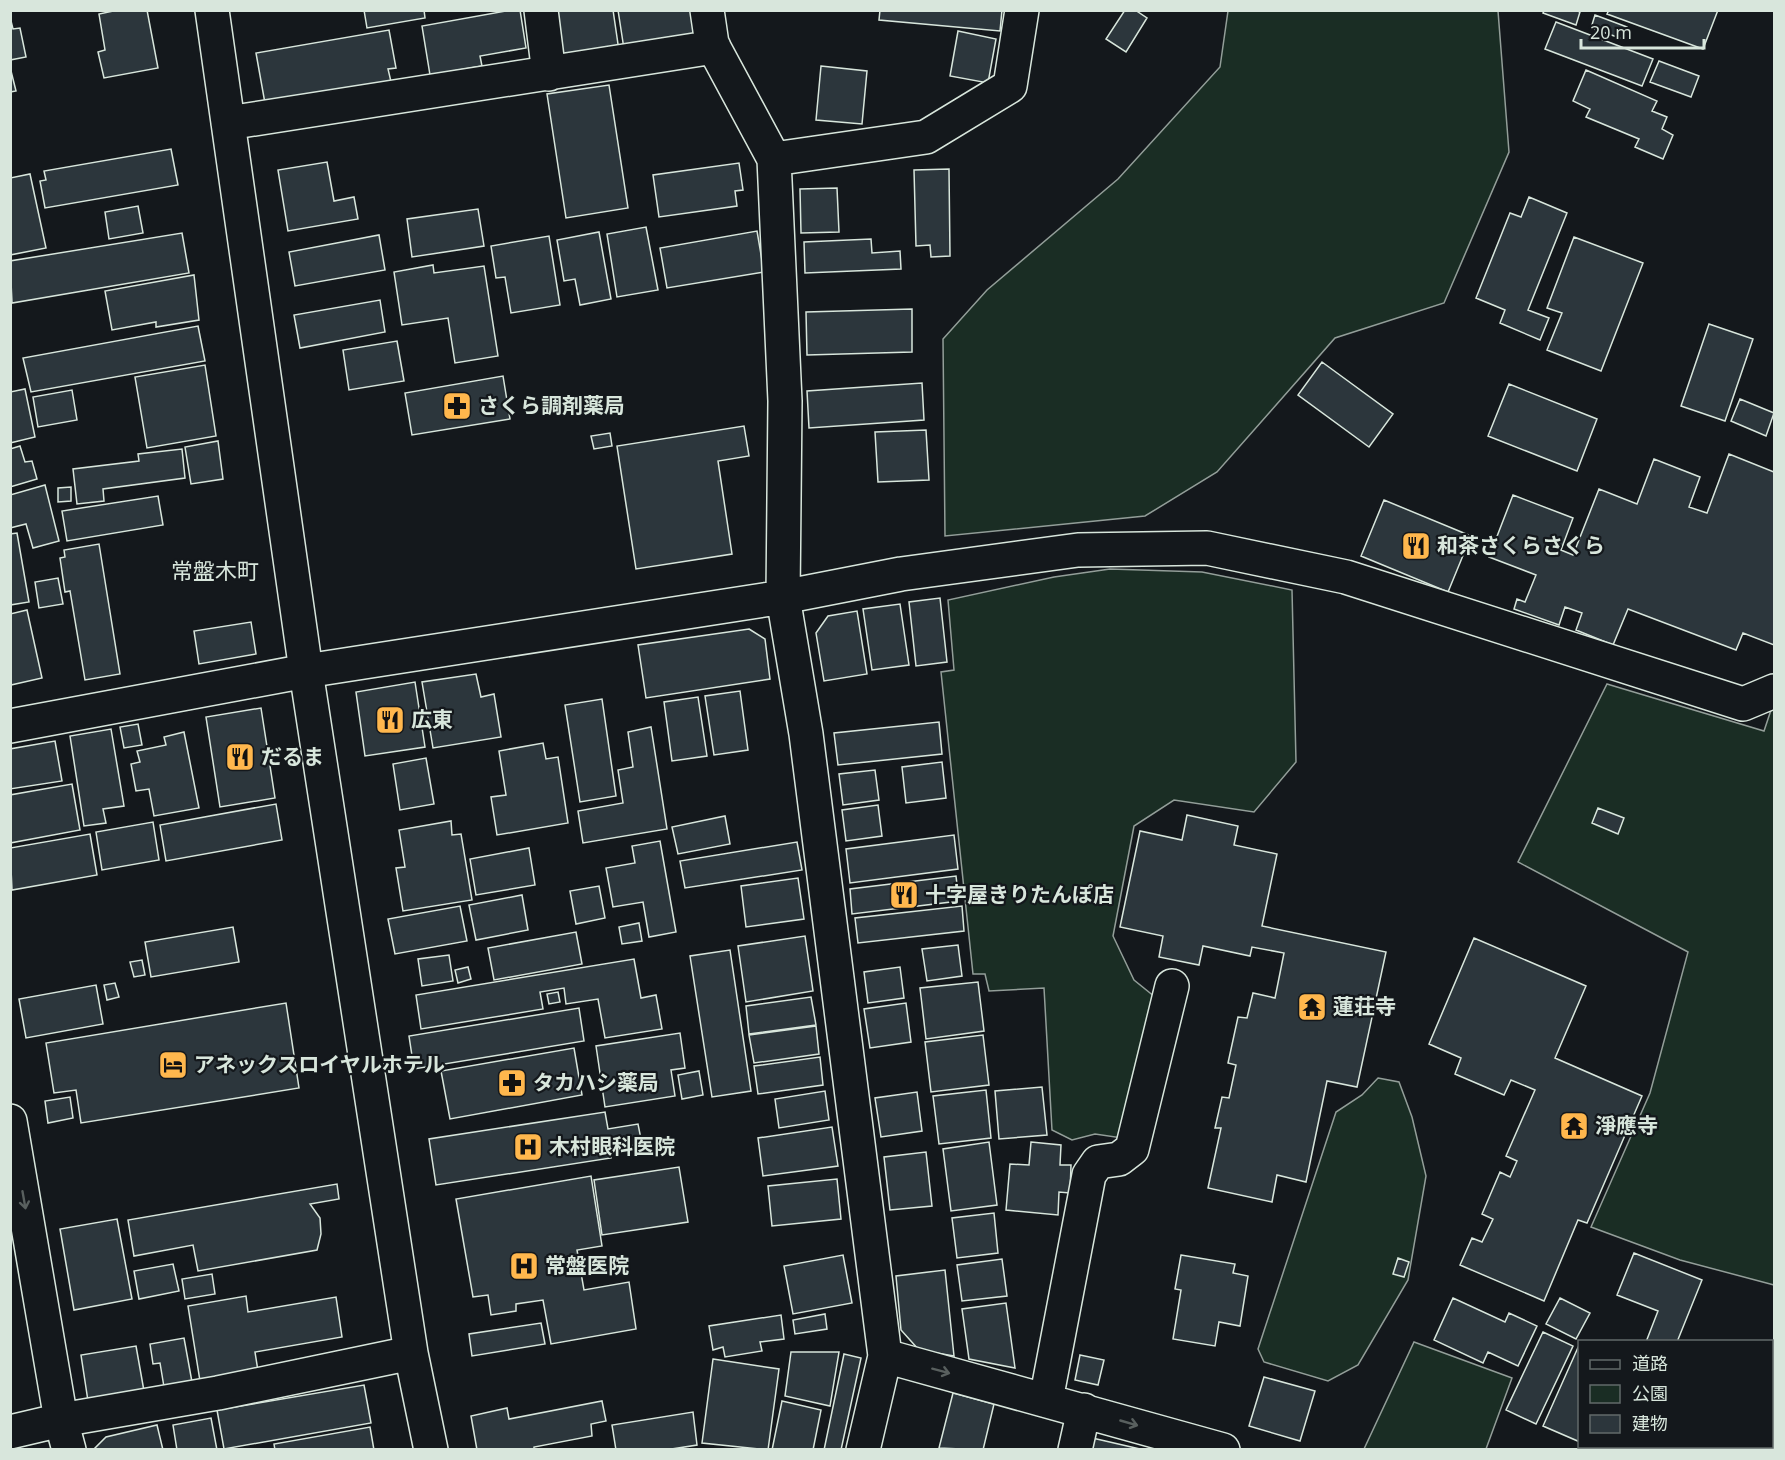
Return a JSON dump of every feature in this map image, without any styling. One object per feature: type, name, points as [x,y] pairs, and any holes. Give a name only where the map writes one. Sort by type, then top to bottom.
[{"type":"street","points":[[212,10],[306,671],[411,1353],[431,1449]]},
{"type":"street","points":[[541,10],[549,74]]},
{"type":"street","points":[[707,10],[714,47],[774,159],[785,401],[783,597],[806,734],[885,1356],[863,1449]]},
{"type":"street","points":[[774,159],[926,136],[1010,86],[1022,10]]},
{"type":"street","points":[[228,123],[714,47]]},
{"type":"street","points":[[10,726],[306,671],[783,597],[901,574],[1078,550],[1208,548],[1346,577],[1743,705],[1774,691]]},
{"type":"street","points":[[1046,1400],[1089,1175],[1098,1162],[1119,1159],[1132,1149],[1172,986]]},
{"type":"street","points":[[10,1122],[65,1435]]},
{"type":"street","points":[[10,1432],[65,1435],[218,1393],[411,1353]]},
{"type":"street","points":[[885,1356],[1223,1449]]},
{"type":"street","points":[[1076,1449],[1084,1410]]},
{"type":"green space","points":[[1228,11],[1498,11],[1509,152],[1444,303],[1335,338],[1217,472],[1145,516],[945,536],[943,339],[987,290],[1118,179],[1220,67]]},
{"type":"green space","points":[[1110,569],[1202,572],[1292,590],[1296,762],[1254,812],[1174,800],[1134,826],[1113,936],[1134,980],[1155,997],[1122,1138],[1095,1134],[1072,1140],[1052,1130],[1044,988],[989,991],[985,974],[973,974],[941,672],[954,670],[948,600],[1054,577]]},
{"type":"green space","points":[[1607,684],[1764,731],[1774,701],[1774,1285],[1680,1260],[1591,1227],[1650,1093],[1688,952],[1518,862]]},
{"type":"green space","points":[[1378,1078],[1399,1082],[1412,1117],[1426,1176],[1408,1280],[1358,1365],[1328,1381],[1264,1362],[1258,1349],[1336,1112],[1362,1095]]},
{"type":"green space","points":[[1414,1342],[1512,1378],[1486,1449],[1364,1449]]},
{"type":"building","points":[[118,10],[147,10],[158,68],[104,78],[98,52],[105,50],[99,14]]},
{"type":"building","points":[[364,10],[424,10],[425,18],[367,28]]},
{"type":"building","points":[[520,10],[526,48],[480,56],[482,66],[430,75],[422,26]]},
{"type":"building","points":[[549,10],[613,10],[619,51],[558,62]]},
{"type":"building","points":[[618,10],[692,10],[697,37],[624,49]]},
{"type":"building","points":[[880,10],[1002,10],[1000,31],[879,20]]},
{"type":"building","points":[[1125,10],[1135,10],[1147,18],[1126,52],[1106,39]]},
{"type":"building","points":[[1544,10],[1580,12],[1576,25],[1543,13]]},
{"type":"building","points":[[1609,10],[1718,10],[1703,49],[1607,14]]},
{"type":"building","points":[[1595,15],[1627,27],[1623,39],[1591,28]]},
{"type":"building","points":[[10,17],[13,29],[20,28],[26,57],[10,60]]},
{"type":"building","points":[[1556,22],[1653,59],[1642,86],[1545,49]]},
{"type":"building","points":[[389,30],[396,68],[388,69],[392,86],[266,109],[256,53]]},
{"type":"building","points":[[958,31],[996,39],[988,83],[950,76]]},
{"type":"building","points":[[1659,61],[1699,76],[1691,97],[1650,82]]},
{"type":"building","points":[[821,66],[867,71],[862,124],[816,120]]},
{"type":"building","points":[[10,67],[16,91],[10,92]]},
{"type":"building","points":[[1586,70],[1657,101],[1652,111],[1667,117],[1662,129],[1673,135],[1663,159],[1635,147],[1639,139],[1586,117],[1590,109],[1573,101]]},
{"type":"building","points":[[609,85],[628,208],[566,218],[547,94]]},
{"type":"building","points":[[171,149],[178,185],[45,208],[40,181],[46,180],[44,171]]},
{"type":"building","points":[[327,162],[334,201],[354,197],[358,219],[288,231],[278,170]]},
{"type":"building","points":[[739,163],[743,190],[735,191],[737,206],[659,217],[653,175]]},
{"type":"building","points":[[949,169],[950,256],[931,257],[930,245],[916,246],[914,170]]},
{"type":"building","points":[[30,174],[46,248],[10,255],[10,178]]},
{"type":"building","points":[[837,188],[839,232],[801,233],[800,189]]},
{"type":"building","points":[[1529,197],[1567,213],[1528,310],[1549,318],[1540,340],[1500,323],[1505,310],[1476,298],[1510,213],[1521,217]]},
{"type":"building","points":[[138,206],[143,233],[109,239],[105,212]]},
{"type":"building","points":[[478,209],[484,246],[412,257],[407,219]]},
{"type":"building","points":[[646,227],[658,290],[617,297],[607,234]]},
{"type":"building","points":[[757,231],[764,272],[667,288],[660,248]]},
{"type":"building","points":[[599,232],[611,299],[580,305],[575,279],[564,281],[557,240]]},
{"type":"building","points":[[182,233],[189,273],[12,303],[10,261]]},
{"type":"building","points":[[379,235],[385,270],[295,286],[289,252]]},
{"type":"building","points":[[549,236],[560,305],[511,313],[505,277],[496,278],[491,246]]},
{"type":"building","points":[[1574,237],[1643,263],[1601,371],[1547,350],[1562,313],[1547,308]]},
{"type":"building","points":[[871,239],[872,253],[900,251],[901,269],[805,273],[804,242]]},
{"type":"building","points":[[433,265],[434,273],[484,266],[498,356],[455,363],[448,318],[402,325],[394,272]]},
{"type":"building","points":[[194,275],[199,320],[156,327],[156,322],[112,330],[105,291]]},
{"type":"building","points":[[380,300],[385,332],[300,348],[294,315]]},
{"type":"building","points":[[912,309],[912,352],[807,355],[806,312]]},
{"type":"building","points":[[1709,324],[1753,339],[1725,421],[1681,406]]},
{"type":"building","points":[[198,326],[205,361],[31,392],[23,358]]},
{"type":"building","points":[[397,341],[404,381],[349,390],[343,350]]},
{"type":"building","points":[[1322,362],[1393,414],[1369,447],[1298,395]]},
{"type":"building","points":[[205,365],[216,436],[147,448],[135,377]]},
{"type":"building","name":"さくら調剤薬局","points":[[503,376],[510,419],[412,435],[405,393]]},
{"type":"building","points":[[922,383],[924,420],[809,428],[807,391]]},
{"type":"building","points":[[1509,384],[1597,419],[1577,471],[1488,436]]},
{"type":"building","points":[[25,389],[35,437],[10,443],[10,392]]},
{"type":"building","points":[[72,390],[77,420],[38,427],[33,397]]},
{"type":"building","points":[[1740,399],[1774,413],[1766,436],[1731,421]]},
{"type":"building","points":[[744,426],[749,456],[718,461],[732,554],[636,569],[617,446]]},
{"type":"building","points":[[926,430],[929,480],[878,482],[875,432]]},
{"type":"building","points":[[610,433],[612,446],[594,449],[591,436]]},
{"type":"building","points":[[218,441],[223,479],[191,484],[185,447]]},
{"type":"building","points":[[20,446],[25,462],[32,461],[37,479],[10,487],[10,449]]},
{"type":"building","points":[[182,449],[185,478],[103,489],[104,501],[77,504],[73,469],[139,461],[138,454]]},
{"type":"building","points":[[1729,454],[1774,472],[1774,645],[1743,633],[1736,650],[1628,609],[1613,645],[1576,630],[1582,613],[1565,607],[1559,625],[1514,609],[1517,599],[1525,602],[1536,575],[1489,557],[1513,495],[1573,518],[1561,550],[1573,555],[1599,489],[1637,504],[1654,459],[1700,477],[1689,507],[1707,513]]},
{"type":"building","points":[[45,485],[59,541],[33,548],[26,524],[10,528],[10,495]]},
{"type":"building","points":[[71,487],[71,501],[58,502],[58,488]]},
{"type":"building","points":[[158,496],[163,525],[67,541],[62,511]]},
{"type":"building","name":"和茶さくらさくら","points":[[1384,500],[1471,536],[1448,592],[1361,556]]},
{"type":"building","points":[[17,533],[29,602],[10,605],[10,534]]},
{"type":"building","points":[[99,544],[120,674],[85,680],[70,591],[65,592],[60,558],[65,557],[64,550]]},
{"type":"building","points":[[58,578],[63,604],[39,608],[35,582]]},
{"type":"building","points":[[940,598],[947,662],[916,666],[909,602]]},
{"type":"building","points":[[900,604],[909,665],[872,670],[863,609]]},
{"type":"building","points":[[27,610],[42,678],[11,685],[10,614]]},
{"type":"building","points":[[857,611],[867,674],[824,681],[816,633],[828,616]]},
{"type":"building","points":[[251,622],[256,654],[199,664],[194,631]]},
{"type":"building","points":[[749,629],[765,639],[770,679],[646,698],[638,645]]},
{"type":"building","points":[[476,674],[481,697],[494,694],[501,737],[433,748],[422,682]]},
{"type":"building","name":"広東","points":[[415,682],[425,747],[365,756],[356,692]]},
{"type":"building","points":[[740,691],[748,750],[714,755],[705,696]]},
{"type":"building","points":[[698,697],[707,756],[672,761],[664,702]]},
{"type":"building","points":[[602,699],[616,796],[580,802],[565,705]]},
{"type":"building","name":"だるま","points":[[261,708],[275,798],[220,807],[206,717]]},
{"type":"building","points":[[939,722],[942,754],[838,765],[834,733]]},
{"type":"building","points":[[138,724],[142,745],[124,748],[120,727]]},
{"type":"building","points":[[651,727],[667,829],[583,843],[578,811],[623,803],[618,770],[633,767],[628,732]]},
{"type":"building","points":[[111,729],[124,806],[103,809],[106,823],[84,826],[70,736]]},
{"type":"building","points":[[184,732],[199,808],[154,816],[149,789],[136,791],[131,764],[140,762],[137,751],[166,745],[164,737]]},
{"type":"building","points":[[55,741],[62,781],[10,789],[10,749]]},
{"type":"building","points":[[543,743],[546,759],[558,757],[568,823],[497,835],[491,797],[506,795],[499,751]]},
{"type":"building","points":[[426,758],[434,804],[400,810],[393,764]]},
{"type":"building","points":[[942,762],[946,798],[906,803],[902,767]]},
{"type":"building","points":[[875,770],[879,800],[843,805],[839,774]]},
{"type":"building","points":[[72,784],[80,830],[10,843],[10,795]]},
{"type":"building","points":[[276,804],[282,840],[166,861],[160,825]]},
{"type":"building","points":[[878,805],[882,836],[846,841],[842,810]]},
{"type":"building","points":[[1598,808],[1624,818],[1618,834],[1592,823]]},
{"type":"building","name":"蓮荘寺","points":[[1187,815],[1238,826],[1234,845],[1277,854],[1262,926],[1386,952],[1357,1087],[1327,1081],[1306,1182],[1277,1175],[1272,1202],[1208,1188],[1221,1128],[1215,1128],[1222,1097],[1229,1098],[1236,1065],[1228,1063],[1238,1017],[1247,1018],[1253,993],[1275,998],[1284,953],[1252,947],[1250,956],[1203,946],[1199,965],[1159,957],[1163,936],[1120,927],[1140,831],[1182,840]]},
{"type":"building","points":[[725,816],[730,844],[678,854],[672,827]]},
{"type":"building","points":[[451,821],[452,835],[461,834],[472,900],[403,911],[396,868],[405,867],[399,830]]},
{"type":"building","points":[[153,822],[159,860],[102,870],[96,832]]},
{"type":"building","points":[[90,834],[97,875],[12,890],[10,848]]},
{"type":"building","points":[[954,835],[958,869],[850,883],[846,849]]},
{"type":"building","points":[[660,841],[676,932],[649,937],[643,902],[613,907],[606,868],[635,863],[632,846]]},
{"type":"building","points":[[797,842],[802,870],[685,888],[680,861]]},
{"type":"building","points":[[529,848],[535,885],[476,895],[470,859]]},
{"type":"building","name":"十字屋きりたんぽ店","points":[[956,876],[959,901],[852,914],[850,889]]},
{"type":"building","points":[[798,878],[804,919],[746,927],[741,886]]},
{"type":"building","points":[[599,886],[605,918],[576,924],[570,891]]},
{"type":"building","points":[[522,895],[528,930],[476,940],[469,905]]},
{"type":"building","points":[[460,906],[467,941],[395,954],[388,919]]},
{"type":"building","points":[[962,906],[964,931],[858,943],[855,918]]},
{"type":"building","points":[[639,923],[642,941],[622,944],[619,927]]},
{"type":"building","points":[[233,927],[239,962],[151,977],[145,942]]},
{"type":"building","points":[[576,932],[582,964],[494,980],[488,948]]},
{"type":"building","points":[[805,936],[813,991],[746,1002],[738,946]]},
{"type":"building","name":"淨應寺","points":[[1474,938],[1586,986],[1555,1058],[1642,1096],[1587,1223],[1578,1220],[1544,1301],[1460,1265],[1472,1238],[1482,1242],[1493,1219],[1482,1214],[1500,1172],[1510,1177],[1517,1161],[1506,1156],[1535,1090],[1511,1080],[1504,1095],[1455,1074],[1461,1058],[1429,1044]]},
{"type":"building","points":[[958,945],[962,976],[927,981],[922,949]]},
{"type":"building","points":[[730,950],[751,1091],[712,1097],[690,956]]},
{"type":"building","points":[[449,955],[453,981],[422,986],[418,959]]},
{"type":"building","points":[[634,959],[641,998],[656,995],[662,1029],[605,1038],[598,999],[566,1004],[564,988],[540,992],[543,1009],[421,1029],[416,995]]},
{"type":"building","points":[[142,960],[145,975],[134,977],[130,962]]},
{"type":"building","points":[[468,967],[471,979],[458,983],[455,970]]},
{"type":"building","points":[[900,967],[904,998],[868,1003],[864,972]]},
{"type":"building","points":[[978,982],[984,1031],[926,1039],[920,988]]},
{"type":"building","points":[[115,983],[119,997],[107,1000],[104,985]]},
{"type":"building","points":[[96,985],[103,1024],[26,1038],[19,999]]},
{"type":"building","points":[[558,992],[560,1002],[549,1004],[547,994]]},
{"type":"building","points":[[811,997],[816,1025],[749,1034],[746,1006]]},
{"type":"building","name":"アネックスロイヤルホテル","points":[[286,1003],[299,1088],[81,1123],[76,1090],[54,1093],[46,1043]]},
{"type":"building","points":[[906,1003],[911,1042],[870,1048],[864,1009]]},
{"type":"building","points":[[579,1008],[584,1041],[414,1069],[409,1036]]},
{"type":"building","points":[[816,1026],[819,1054],[754,1063],[749,1035]]},
{"type":"building","points":[[680,1033],[685,1068],[671,1070],[675,1096],[605,1107],[596,1046]]},
{"type":"building","points":[[983,1035],[989,1085],[931,1092],[925,1042]]},
{"type":"building","name":"タカハシ薬局","points":[[574,1048],[582,1095],[450,1119],[441,1071]]},
{"type":"building","points":[[820,1057],[823,1085],[758,1094],[754,1066]]},
{"type":"building","points":[[699,1071],[703,1095],[682,1099],[678,1075]]},
{"type":"building","points":[[1042,1087],[1047,1135],[999,1139],[995,1091]]},
{"type":"building","points":[[986,1090],[991,1138],[939,1144],[933,1096]]},
{"type":"building","points":[[825,1091],[829,1120],[779,1128],[775,1099]]},
{"type":"building","points":[[917,1092],[922,1131],[881,1137],[875,1098]]},
{"type":"building","points":[[70,1097],[73,1118],[48,1123],[45,1101]]},
{"type":"building","name":"木村眼科医院","points":[[605,1112],[608,1129],[638,1124],[642,1144],[609,1149],[611,1158],[436,1185],[429,1139]]},
{"type":"building","points":[[832,1127],[838,1166],[763,1176],[758,1138]]},
{"type":"building","points":[[989,1142],[997,1205],[951,1211],[943,1149]]},
{"type":"building","points":[[1031,1142],[1061,1145],[1060,1165],[1071,1165],[1070,1193],[1059,1192],[1058,1215],[1006,1210],[1010,1164],[1029,1165]]},
{"type":"building","points":[[926,1152],[932,1206],[890,1210],[884,1157]]},
{"type":"building","points":[[679,1167],[688,1222],[602,1235],[594,1180]]},
{"type":"building","name":"常盤医院","points":[[591,1176],[602,1246],[577,1250],[584,1290],[629,1282],[636,1329],[551,1344],[543,1300],[516,1304],[516,1311],[491,1315],[488,1295],[473,1297],[456,1199]]},
{"type":"building","points":[[837,1179],[841,1219],[772,1226],[768,1186]]},
{"type":"building","points":[[337,1184],[339,1199],[310,1204],[320,1218],[321,1234],[317,1250],[198,1271],[193,1245],[134,1256],[128,1220]]},
{"type":"building","points":[[994,1213],[998,1253],[957,1258],[952,1218]]},
{"type":"building","points":[[117,1219],[132,1299],[74,1310],[60,1229]]},
{"type":"building","points":[[1634,1253],[1702,1280],[1678,1340],[1647,1340],[1658,1311],[1617,1295]]},
{"type":"building","points":[[843,1255],[852,1303],[793,1314],[784,1266]]},
{"type":"building","points":[[1181,1255],[1235,1264],[1233,1273],[1248,1276],[1240,1326],[1219,1322],[1215,1346],[1173,1339],[1181,1290],[1175,1289]]},
{"type":"building","points":[[1398,1258],[1409,1262],[1404,1277],[1393,1274]]},
{"type":"building","points":[[1002,1259],[1007,1296],[962,1301],[957,1265]]},
{"type":"building","points":[[173,1264],[179,1291],[139,1299],[134,1271]]},
{"type":"building","points":[[945,1270],[954,1356],[919,1350],[901,1330],[896,1276]]},
{"type":"building","points":[[212,1274],[215,1294],[185,1299],[182,1279]]},
{"type":"building","points":[[246,1296],[248,1312],[336,1297],[342,1337],[255,1352],[258,1371],[200,1381],[188,1306]]},
{"type":"building","points":[[1453,1298],[1505,1322],[1509,1313],[1537,1326],[1518,1366],[1488,1352],[1483,1363],[1434,1340]]},
{"type":"building","points":[[1560,1298],[1590,1313],[1576,1339],[1546,1324]]},
{"type":"building","points":[[1006,1303],[1015,1368],[969,1359],[962,1309]]},
{"type":"building","points":[[825,1314],[827,1329],[795,1334],[793,1320]]},
{"type":"building","points":[[781,1315],[784,1339],[760,1342],[762,1351],[725,1357],[723,1347],[713,1350],[709,1326]]},
{"type":"building","points":[[541,1323],[545,1344],[472,1356],[469,1334]]},
{"type":"building","points":[[1543,1332],[1573,1346],[1536,1424],[1506,1410]]},
{"type":"building","points":[[184,1338],[192,1382],[164,1387],[160,1363],[153,1364],[150,1344]]},
{"type":"building","points":[[136,1346],[144,1391],[88,1401],[81,1355]]},
{"type":"building","points":[[1578,1347],[1578,1441],[1543,1426]]},
{"type":"building","points":[[791,1352],[839,1352],[830,1406],[785,1396]]},
{"type":"building","points":[[844,1354],[861,1358],[841,1450],[824,1450]]},
{"type":"building","points":[[1080,1355],[1104,1360],[1098,1385],[1075,1380]]},
{"type":"building","points":[[713,1359],[779,1369],[768,1450],[702,1443]]},
{"type":"building","points":[[1264,1377],[1315,1391],[1300,1441],[1249,1426]]},
{"type":"building","points":[[364,1385],[371,1423],[224,1449],[217,1410]]},
{"type":"building","points":[[953,1393],[994,1404],[983,1450],[939,1448]]},
{"type":"building","points":[[602,1401],[606,1421],[591,1424],[592,1436],[534,1447],[534,1450],[477,1450],[471,1416],[507,1408],[509,1419]]},
{"type":"building","points":[[782,1401],[821,1410],[813,1450],[772,1450]]},
{"type":"building","points":[[693,1412],[697,1445],[665,1450],[616,1450],[612,1425]]},
{"type":"building","points":[[211,1418],[217,1450],[177,1450],[173,1425]]},
{"type":"building","points":[[157,1425],[163,1450],[93,1450],[106,1437]]},
{"type":"building","points":[[370,1427],[374,1450],[275,1450],[274,1444]]},
{"type":"building","points":[[1088,1437],[1140,1449],[1085,1450]]},
{"type":"place","name":"さくら調剤薬局","points":[[457,406]]},
{"type":"place","name":"和茶さくらさくら","points":[[1416,546]]},
{"type":"place","name":"広東","points":[[390,720]]},
{"type":"place","name":"だるま","points":[[240,757]]},
{"type":"place","name":"十字屋きりたんぽ店","points":[[904,895]]},
{"type":"place","name":"蓮荘寺","points":[[1312,1007]]},
{"type":"place","name":"アネックスロイヤルホテル","points":[[173,1065]]},
{"type":"place","name":"タカハシ薬局","points":[[512,1083]]},
{"type":"place","name":"淨應寺","points":[[1574,1126]]},
{"type":"place","name":"木村眼科医院","points":[[528,1147]]},
{"type":"place","name":"常盤医院","points":[[524,1266]]},
{"type":"district","name":"常盤木町","points":[[215,571]]}]
